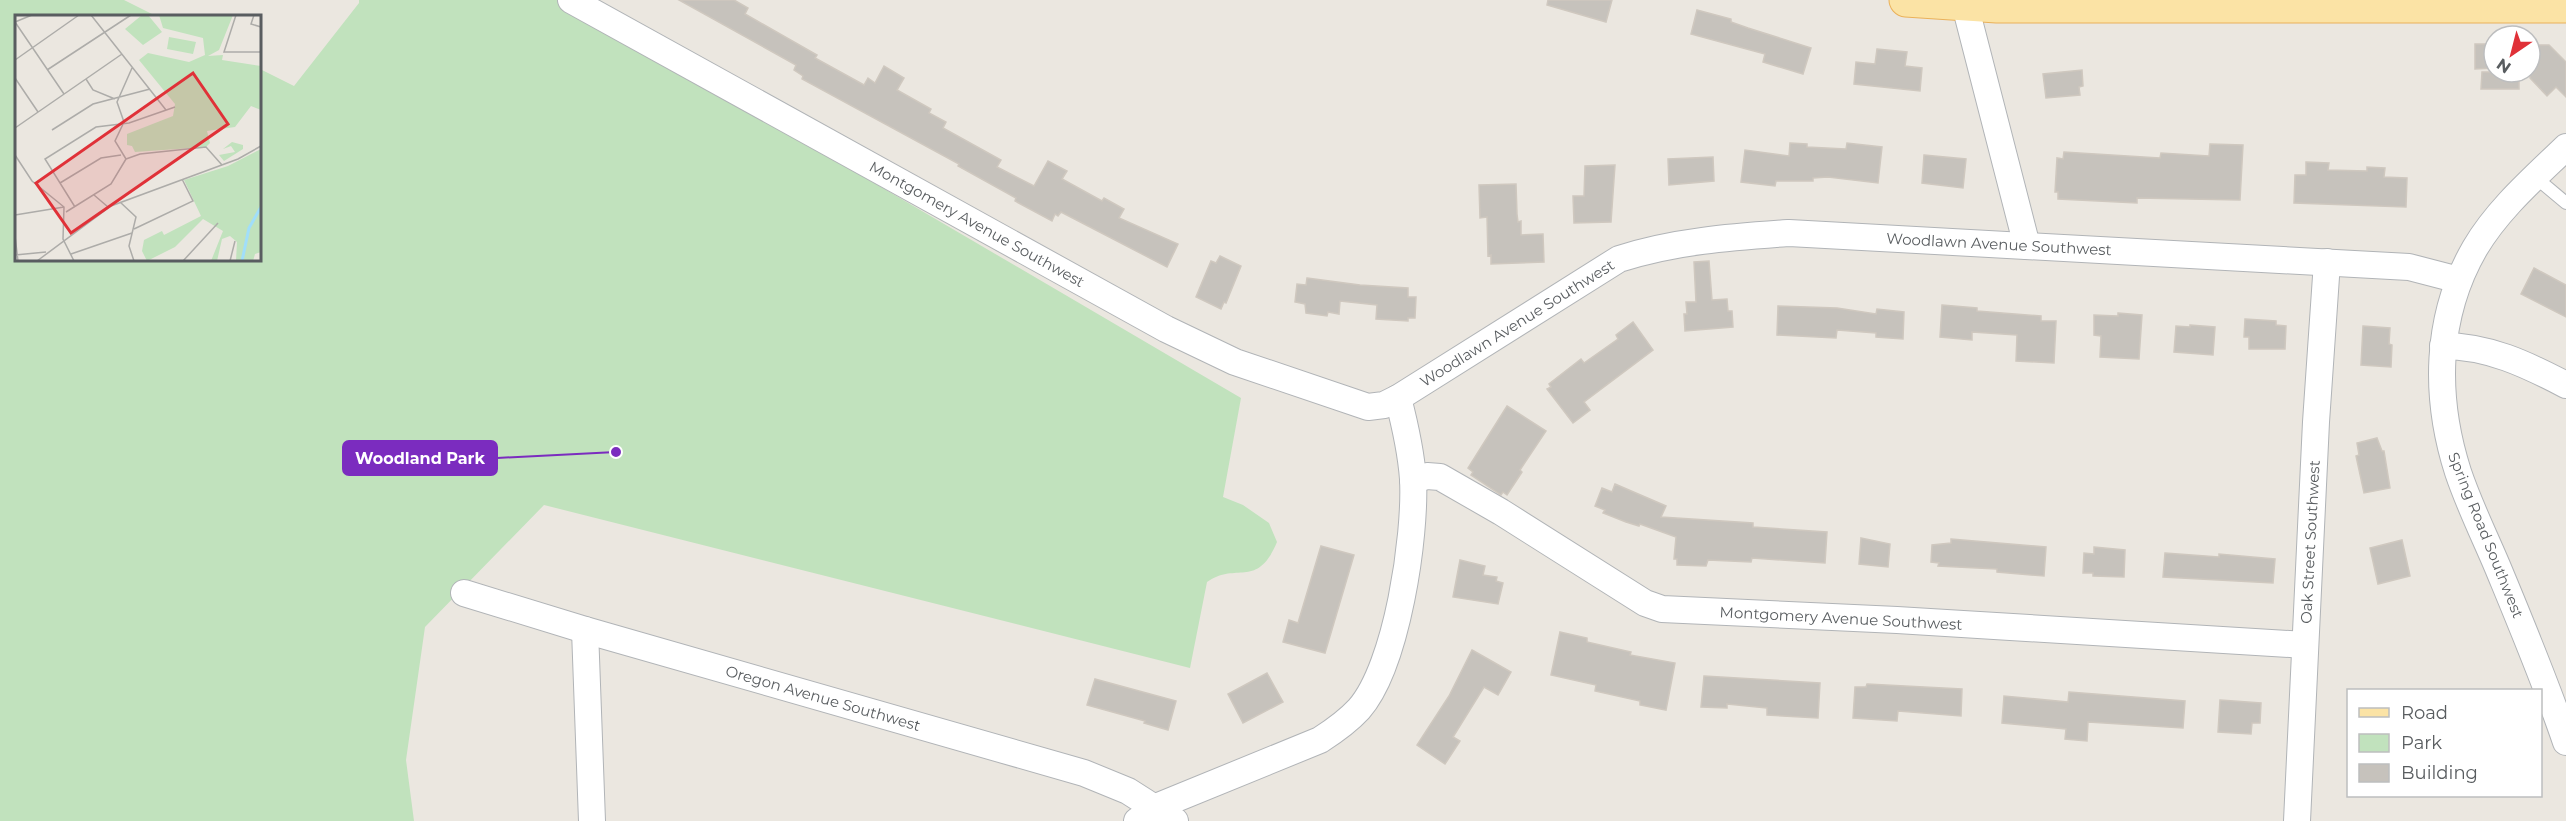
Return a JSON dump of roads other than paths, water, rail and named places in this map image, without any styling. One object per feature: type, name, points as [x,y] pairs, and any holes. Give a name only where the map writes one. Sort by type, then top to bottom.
[{"type":"main road","points":[[1906,0],[1965,5],[2377,3],[2566,6]]},
{"type":"street","name":"Montgomery Avenue Southwest","points":[[571,0],[1199,346],[1235,362],[1351,402],[1368,406],[1384,405],[1398,398]]},
{"type":"street","points":[[1965,5],[2027,246]]},
{"type":"street","name":"Spring Road Southwest","points":[[2566,147],[2511,202],[2476,246],[2459,280],[2448,314],[2443,346],[2442,397],[2448,436],[2459,474],[2547,687],[2566,742]]},
{"type":"street","name":"Woodlawn Avenue Southwest","points":[[1398,398],[1619,259],[1652,248],[1789,233],[2409,267],[2459,280]]},
{"type":"street","name":"Oak Street Southwest","points":[[2297,821],[2316,422],[2327,262]]},
{"type":"street","points":[[2443,346],[2474,348],[2503,355],[2566,384]]},
{"type":"street","points":[[1156,816],[1232,774],[1305,748],[1339,728],[1360,708],[1376,684],[1386,657],[1403,590],[1412,521],[1413,480],[1408,437],[1398,398]]},
{"type":"street","name":"Montgomery Avenue Southwest","points":[[1413,480],[1427,476],[1440,477],[1502,512],[1645,603],[1662,609],[1909,620],[2305,645]]},
{"type":"street","name":"Oregon Avenue Southwest","points":[[464,593],[585,630],[1052,763],[1128,791],[1156,816]]},
{"type":"street","points":[[585,630],[592,821]]},
{"type":"lane","points":[[2535,177],[2566,203]]},
{"type":"place","name":"Woodland Park","points":[[616,452]]}]
